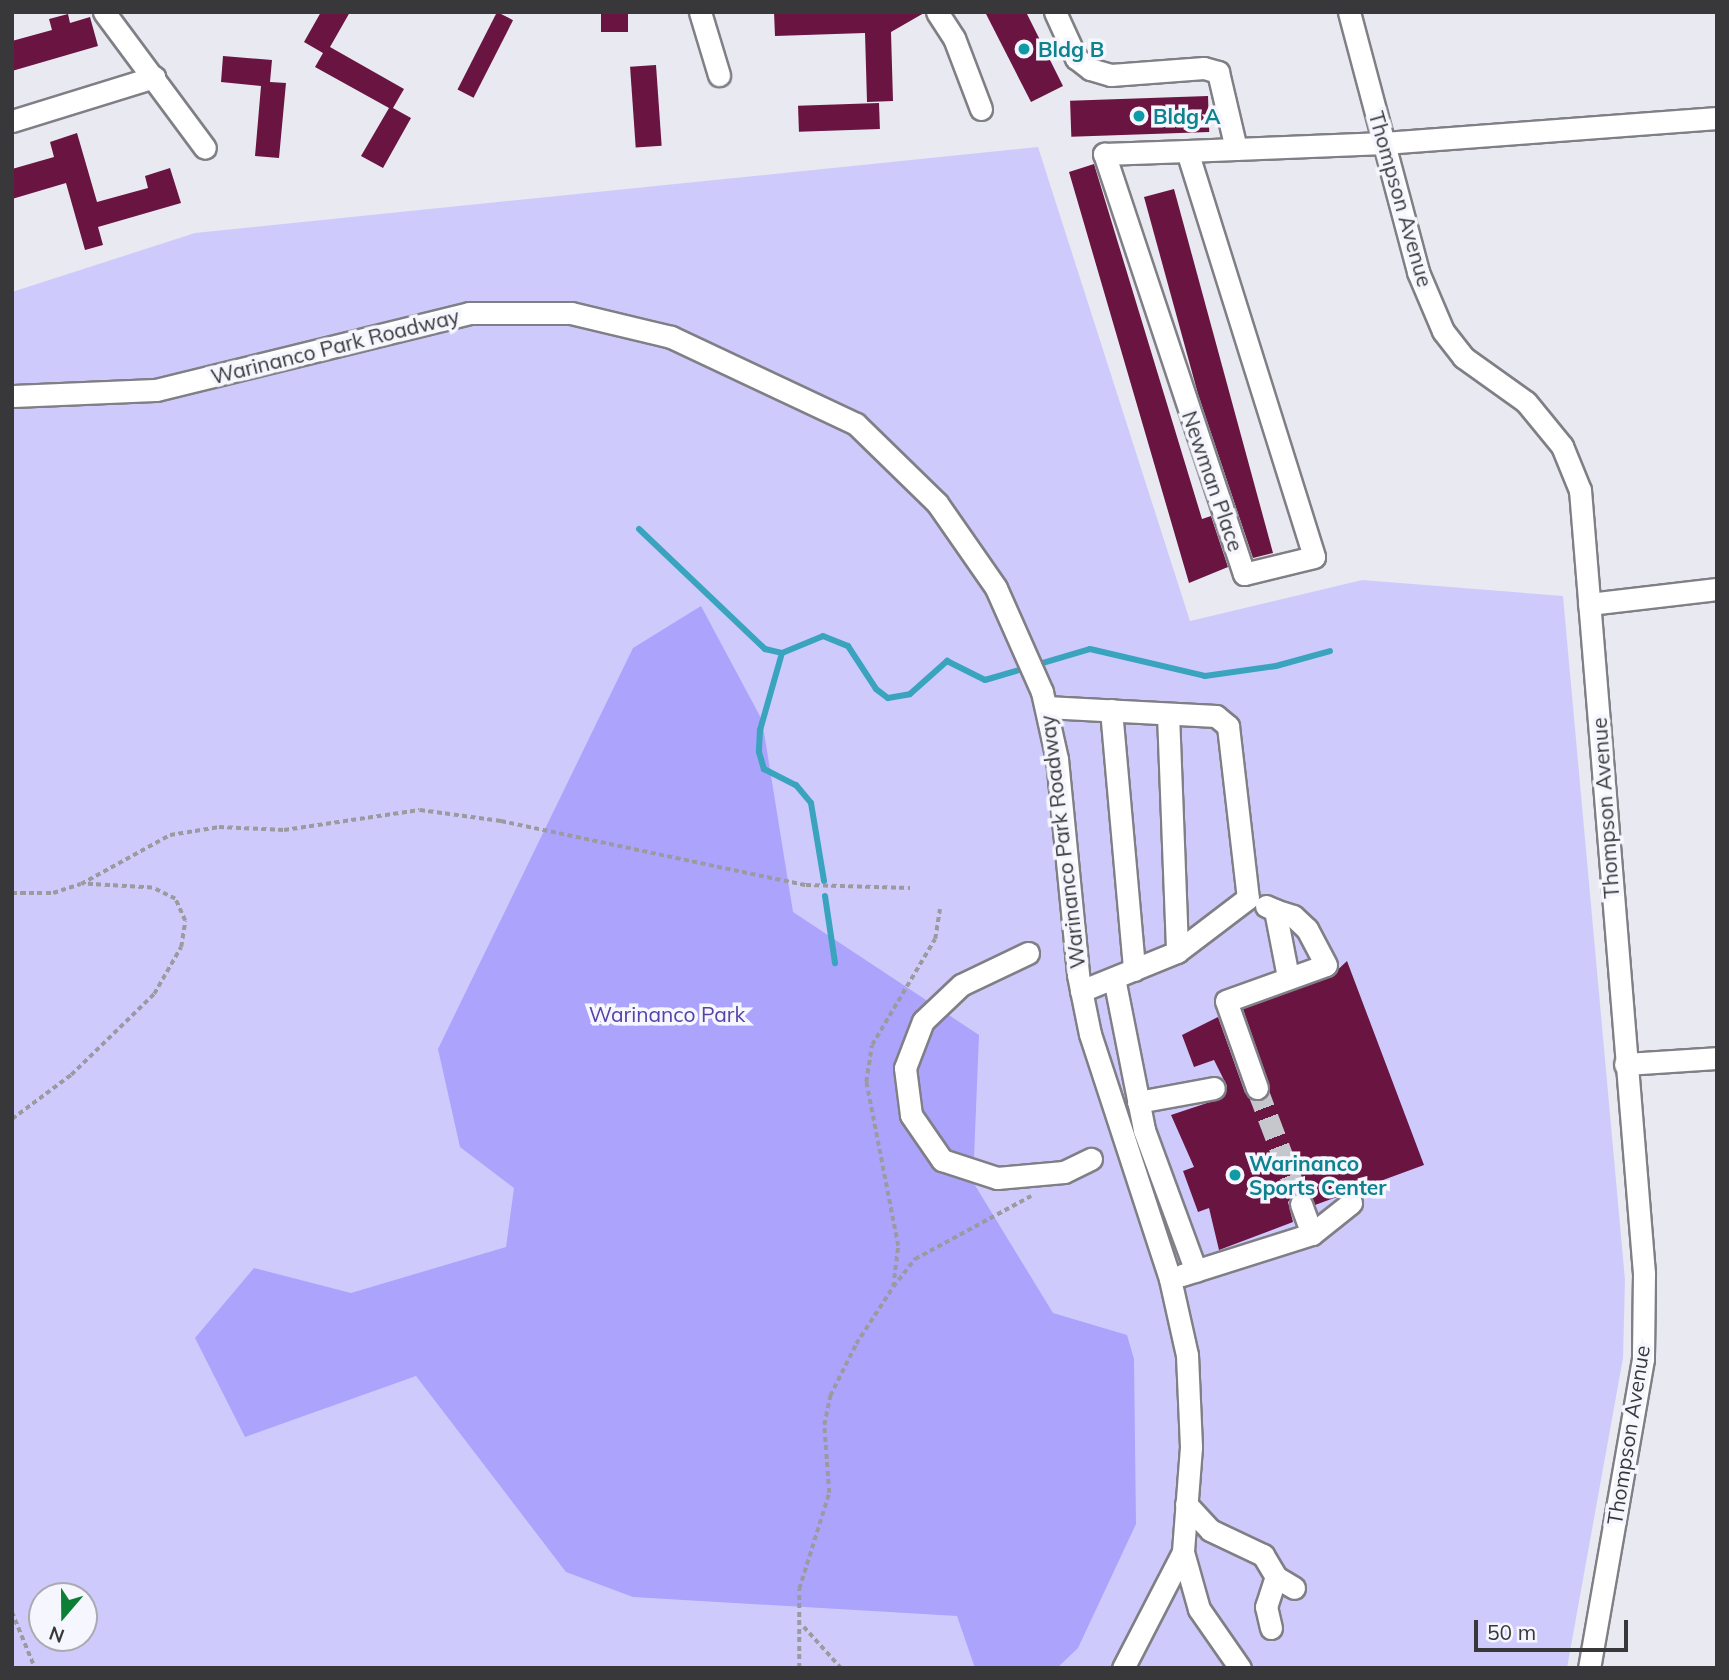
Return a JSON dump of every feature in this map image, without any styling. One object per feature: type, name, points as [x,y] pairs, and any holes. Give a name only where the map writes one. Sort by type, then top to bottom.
[{"type":"street","points":[[104,12],[205,148]]},
{"type":"street","points":[[700,12],[719,75]]},
{"type":"street","points":[[937,12],[954,38],[982,109]]},
{"type":"street","points":[[1055,12],[1076,58],[1090,69],[1111,75],[1204,68],[1218,72],[1236,149]]},
{"type":"street","name":"Thompson Avenue","points":[[1349,12],[1418,272],[1443,331],[1463,357],[1526,402],[1562,446],[1580,490],[1644,1274],[1643,1359],[1589,1668]]},
{"type":"street","points":[[12,121],[154,77]]},
{"type":"street","name":"Newman Place","points":[[1187,151],[1314,557],[1244,574],[1104,154],[1384,143],[1717,118]]},
{"type":"street","name":"Warinanco Park Roadway","points":[[12,396],[156,390],[469,313],[570,313],[671,337],[856,424],[937,503],[996,588],[1044,699],[1081,991],[1112,1107],[1170,1279],[1187,1355],[1191,1447],[1183,1552],[1199,1609],[1240,1668]]},
{"type":"street","points":[[1588,604],[1717,589]]},
{"type":"street","points":[[1044,699],[1111,710],[1216,716],[1228,726],[1248,898]]},
{"type":"street","points":[[1111,710],[1134,970]]},
{"type":"street","points":[[1168,714],[1177,952]]},
{"type":"street","points":[[1081,991],[1177,952],[1248,898]]},
{"type":"street","points":[[1248,898],[1293,916],[1307,929],[1326,965],[1226,1002],[1256,1088]]},
{"type":"street","points":[[1275,910],[1288,977]]},
{"type":"street","points":[[1028,953],[961,985],[923,1021],[905,1068],[911,1115],[942,1160],[997,1178],[1064,1172],[1091,1159]]},
{"type":"street","points":[[1114,978],[1138,1102],[1196,1271]]},
{"type":"street","points":[[1625,1064],[1717,1058]]},
{"type":"street","points":[[1138,1102],[1214,1088]]},
{"type":"street","points":[[1170,1279],[1312,1234],[1351,1203]]},
{"type":"street","points":[[1301,1204],[1312,1234]]},
{"type":"street","points":[[1186,1504],[1210,1530],[1263,1555],[1285,1583],[1266,1607],[1271,1628]]},
{"type":"street","name":"Warinanco Park Roadway","points":[[1123,1668],[1183,1552]]},
{"type":"path","points":[[12,892],[54,893],[81,884],[170,835],[219,828],[284,830],[420,810],[501,821],[806,885],[910,888]]},
{"type":"path","points":[[12,1119],[71,1075],[154,994],[181,947],[185,920],[175,899],[152,888],[81,884]]},
{"type":"path","points":[[893,1287],[898,1246],[866,1082],[872,1045],[935,939],[940,909]]},
{"type":"path","points":[[799,1668],[804,1627],[799,1590],[806,1552],[829,1493],[824,1425],[831,1396],[856,1343],[915,1259],[1029,1198],[1064,1172]]},
{"type":"path","points":[[12,1612],[35,1668]]},
{"type":"path","points":[[804,1627],[841,1668]]},
{"type":"green space","name":"Warinanco Park","points":[[1038,147],[1190,621],[1362,580],[1563,596],[1625,1280],[1623,1358],[1567,1668],[12,1668],[12,292],[195,233]]},
{"type":"green space","points":[[701,606],[762,720],[793,912],[979,1035],[973,1182],[1053,1313],[1127,1335],[1134,1359],[1136,1524],[1078,1648],[1057,1668],[975,1668],[957,1616],[633,1597],[566,1572],[416,1376],[245,1437],[195,1338],[254,1268],[351,1293],[506,1247],[514,1188],[460,1147],[438,1049],[633,648]]},
{"type":"building","points":[[321,12],[350,12],[330,47],[404,89],[393,108],[411,118],[383,168],[361,156],[389,108],[315,67],[323,53],[304,42]]},
{"type":"building","points":[[497,12],[513,20],[474,98],[458,90]]},
{"type":"building","points":[[601,12],[628,12],[628,32],[601,32]]},
{"type":"building","points":[[774,12],[924,13],[891,32],[893,101],[867,102],[865,33],[775,36]]},
{"type":"building","name":"Bldg B","points":[[985,12],[1026,12],[1063,86],[1031,102]]},
{"type":"building","points":[[68,14],[70,23],[90,17],[98,46],[12,71],[12,41],[52,30],[49,19]]},
{"type":"building","points":[[223,56],[272,60],[270,82],[286,83],[279,158],[255,156],[261,86],[221,82]]},
{"type":"building","points":[[656,65],[662,146],[636,148],[630,67]]},
{"type":"building","name":"Bldg A","points":[[1208,96],[1209,132],[1071,137],[1070,101]]},
{"type":"building","points":[[879,103],[880,129],[799,132],[798,106]]},
{"type":"building","points":[[77,133],[97,202],[148,188],[145,176],[170,168],[181,203],[98,227],[103,245],[85,250],[66,183],[12,199],[12,169],[54,157],[50,142]]},
{"type":"building","points":[[1094,164],[1202,519],[1211,516],[1228,567],[1189,583],[1069,172]]},
{"type":"building","points":[[1174,189],[1273,553],[1253,558],[1198,394],[1144,197]]},
{"type":"building","points":[[1347,961],[1424,1165],[1315,1205],[1309,1194],[1296,1192],[1288,1202],[1293,1222],[1219,1250],[1209,1208],[1198,1212],[1183,1171],[1194,1167],[1171,1115],[1222,1098],[1227,1086],[1214,1060],[1194,1067],[1182,1035],[1218,1017],[1245,1093],[1262,1100],[1269,1084],[1243,1009],[1330,977]]},
{"type":"waterway","points":[[639,529],[765,649],[782,653],[823,636],[848,646],[876,689],[888,698],[910,694],[947,661],[985,680],[1090,649],[1205,676],[1276,666],[1330,651]]},
{"type":"waterway","points":[[782,653],[760,730],[759,752],[764,769],[796,785],[811,803],[824,881]]},
{"type":"waterway","points":[[825,896],[835,963]]},
{"type":"tunnel","points":[[1257,1088],[1301,1204]]},
{"type":"place","name":"Bldg B","points":[[1024,49]]},
{"type":"place","name":"Bldg A","points":[[1139,116]]},
{"type":"place","name":"Warinanco Sports Center","points":[[1235,1175]]}]
